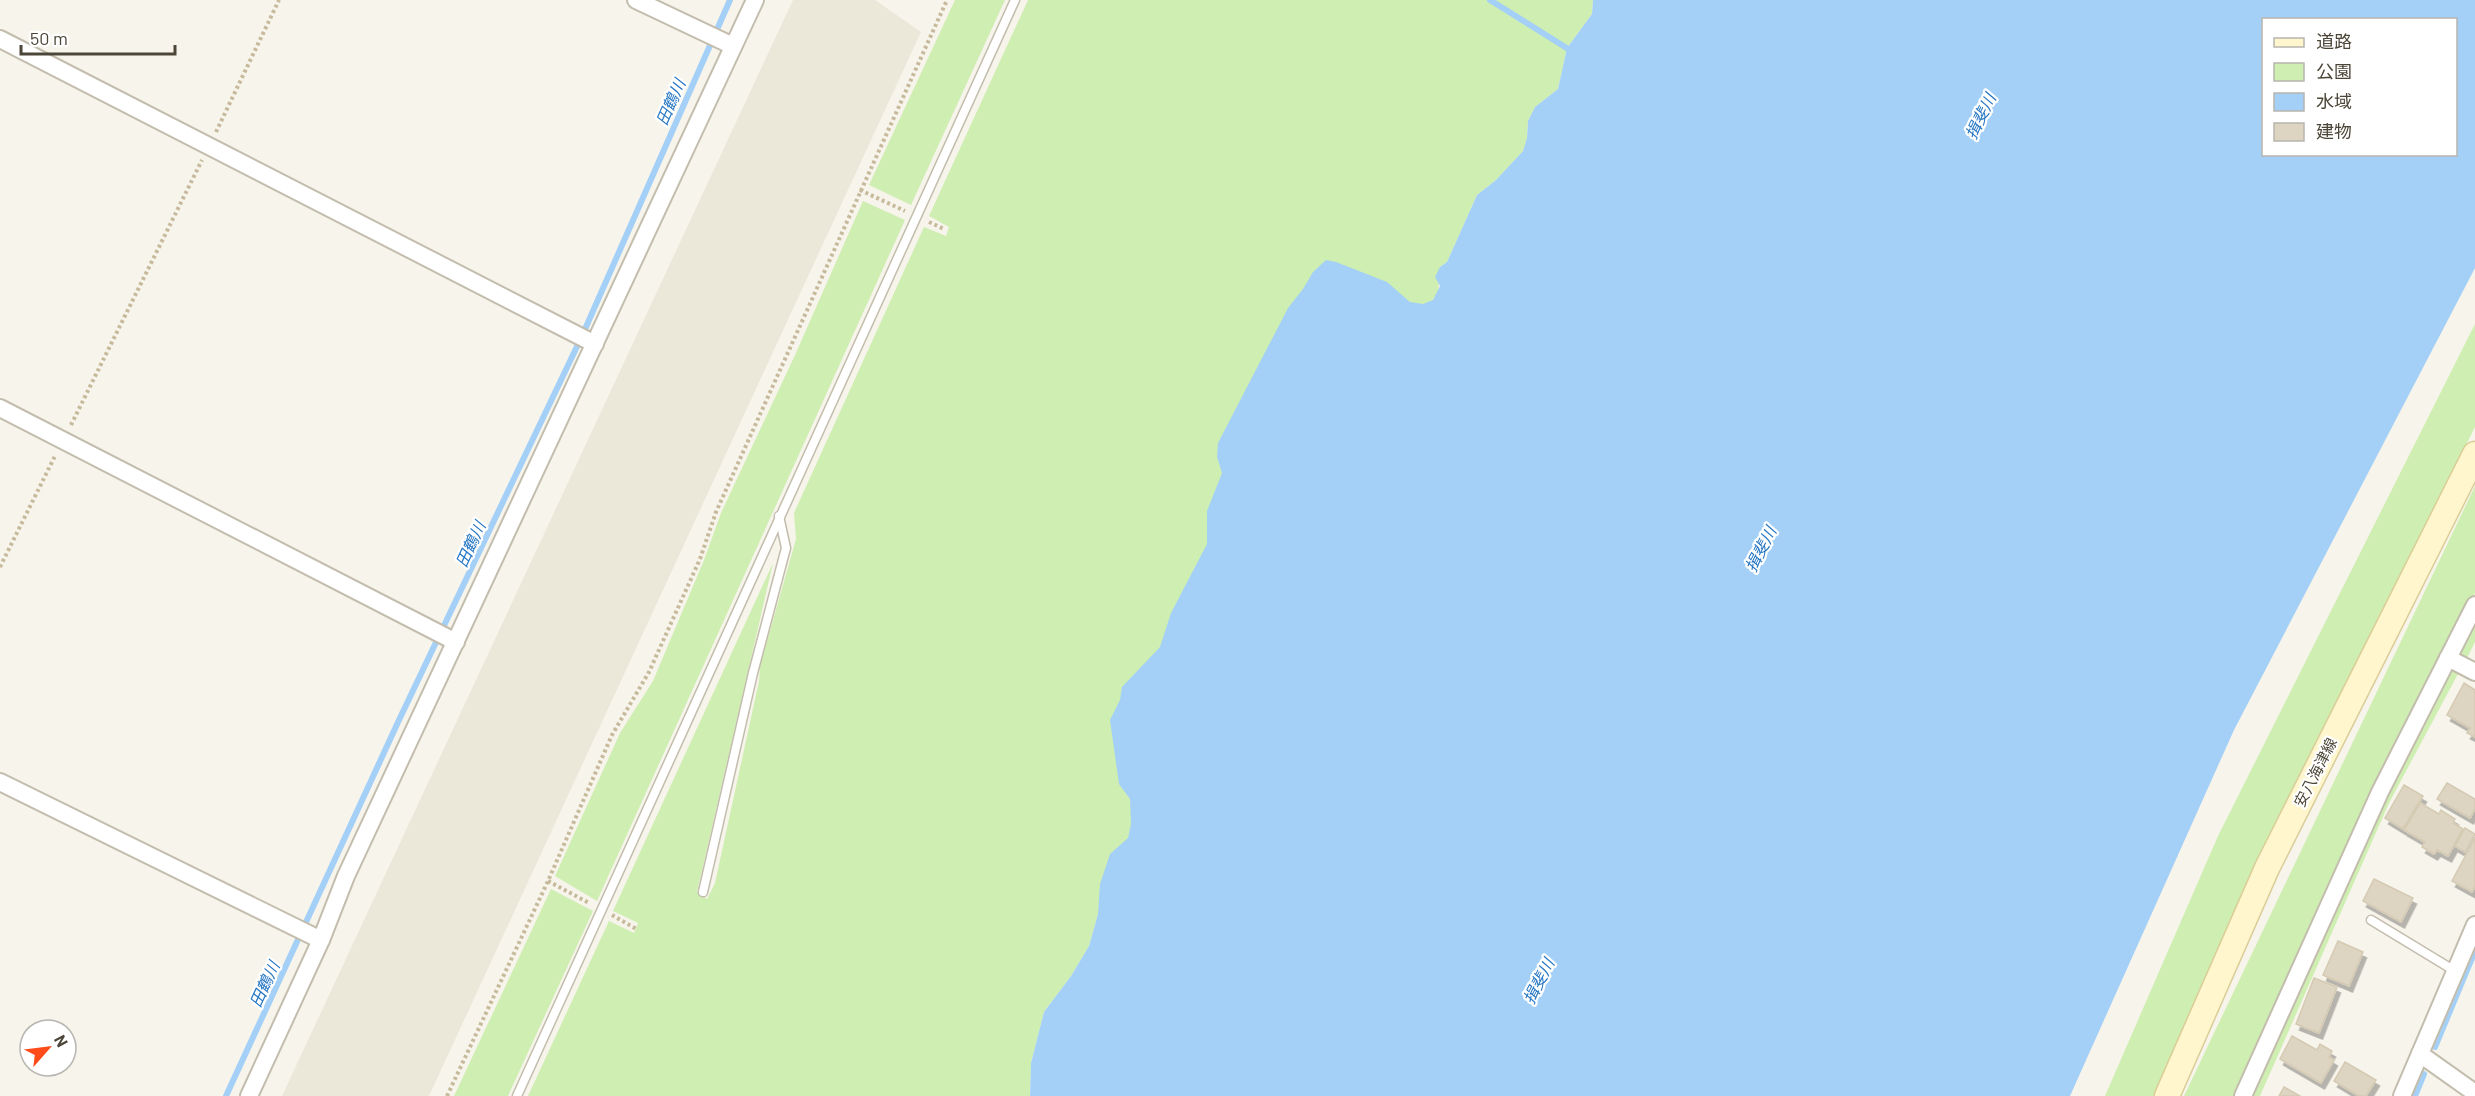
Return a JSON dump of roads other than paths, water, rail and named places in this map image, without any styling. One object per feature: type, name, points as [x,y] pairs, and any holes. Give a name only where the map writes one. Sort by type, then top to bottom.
[{"type":"main road","name":"安八海津線","points":[[2167,1096],[2267,868],[2475,454]]},
{"type":"street","points":[[636,0],[730,45]]},
{"type":"street","points":[[249,1096],[346,876],[592,342],[730,45],[755,0]]},
{"type":"street","points":[[0,39],[592,342]]},
{"type":"street","points":[[0,408],[454,641]]},
{"type":"street","points":[[2243,1096],[2351,856],[2475,605]]},
{"type":"street","points":[[2448,658],[2475,672]]},
{"type":"street","points":[[0,782],[318,939]]},
{"type":"street","points":[[2402,1096],[2475,925]]},
{"type":"street","points":[[2420,1054],[2475,1093]]},
{"type":"lane","points":[[517,1096],[779,515],[1015,0]]},
{"type":"lane","points":[[703,892],[753,673],[786,548],[779,515]]},
{"type":"lane","points":[[2371,920],[2455,971]]},
{"type":"water","name":"揖斐川","points":[[1593,0],[2475,0],[2475,268],[2234,730],[2070,1096],[1030,1096],[1031,1063],[1044,1012],[1071,976],[1089,946],[1098,914],[1100,884],[1110,854],[1128,838],[1131,824],[1130,799],[1119,784],[1110,720],[1120,700],[1122,687],[1160,647],[1171,613],[1207,544],[1207,511],[1222,473],[1217,457],[1218,443],[1288,308],[1313,272],[1326,260],[1387,282],[1410,302],[1423,304],[1433,300],[1440,286],[1435,277],[1440,267],[1447,262],[1477,195],[1496,180],[1523,151],[1527,138],[1528,121],[1535,107],[1558,89],[1567,48],[1592,14]]},
{"type":"waterway","name":"田鶴川","points":[[226,1096],[399,720],[582,336],[730,0]]},
{"type":"waterway","points":[[1490,0],[1573,52]]},
{"type":"waterway","points":[[2435,1047],[2475,951]]},
{"type":"waterway","points":[[2415,1096],[2424,1074]]}]
